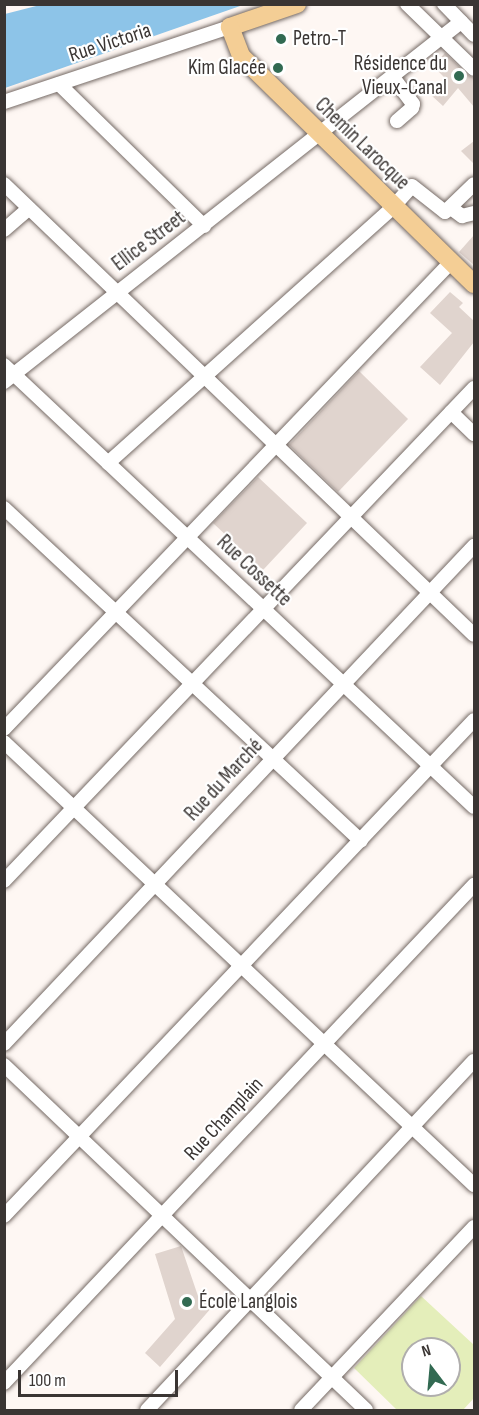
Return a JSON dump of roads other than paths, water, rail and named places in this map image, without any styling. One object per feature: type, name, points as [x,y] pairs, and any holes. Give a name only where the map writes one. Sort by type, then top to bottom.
[{"type":"main road","name":"Rue Victoria","points":[[230,27],[297,4]]},
{"type":"main road","name":"Chemin Larocque","points":[[230,27],[236,46],[249,66],[474,284]]},
{"type":"street","points":[[408,4],[474,69]]},
{"type":"street","points":[[444,4],[474,35]]},
{"type":"street","name":"Ellice Street","points":[[8,374],[204,226],[461,22]]},
{"type":"street","name":"Rue Victoria","points":[[4,102],[230,27]]},
{"type":"street","points":[[392,76],[412,104],[412,108],[397,121]]},
{"type":"street","points":[[59,84],[204,226]]},
{"type":"street","points":[[4,184],[474,635]]},
{"type":"street","points":[[108,463],[393,207],[412,186],[445,212],[474,184]]},
{"type":"street","points":[[4,230],[29,208]]},
{"type":"street","points":[[451,208],[462,216],[474,213]]},
{"type":"street","points":[[4,729],[451,262]]},
{"type":"street","name":"Rue Cossette","points":[[8,374],[188,537],[474,807]]},
{"type":"street","points":[[4,881],[474,388]]},
{"type":"street","points":[[451,412],[474,434]]},
{"type":"street","points":[[4,508],[361,841]]},
{"type":"street","name":"Rue du Marché","points":[[4,1044],[474,546]]},
{"type":"street","points":[[4,1216],[78,1136],[243,967],[474,720]]},
{"type":"street","points":[[4,742],[474,1185]]},
{"type":"street","name":"Rue Champlain","points":[[4,1383],[474,885]]},
{"type":"street","points":[[147,1410],[474,1061]]},
{"type":"street","points":[[4,1065],[366,1410]]},
{"type":"street","points":[[302,1410],[474,1227]]},
{"type":"water","points":[[44,4],[243,5],[5,88],[5,14]]},
{"type":"place","name":"Petro-T","points":[[281,39]]},
{"type":"place","name":"Kim Glacée","points":[[278,68]]},
{"type":"place","name":"Résidence du Vieux-Canal","points":[[459,76]]},
{"type":"place","name":"École Langlois","points":[[187,1302]]}]
